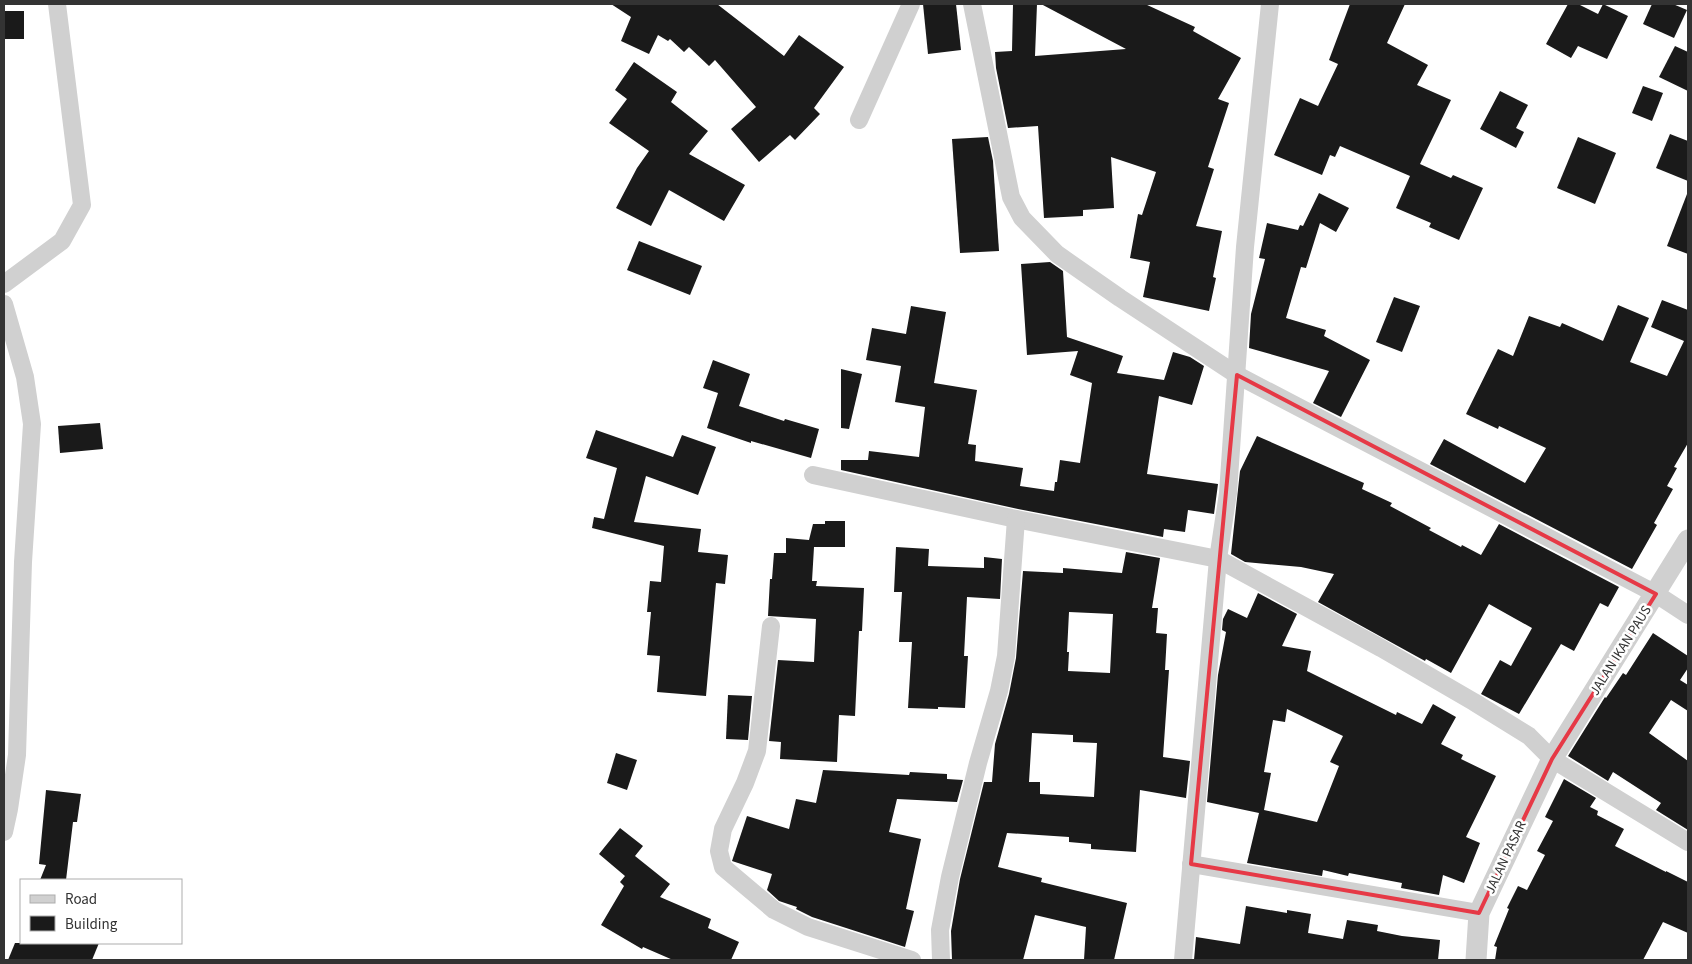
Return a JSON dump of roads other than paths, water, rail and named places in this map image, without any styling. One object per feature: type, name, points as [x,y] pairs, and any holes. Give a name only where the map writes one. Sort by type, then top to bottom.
[{"type":"street","points":[[4,284],[62,241],[82,205],[57,4]]},
{"type":"street","points":[[860,120],[912,4]]},
{"type":"street","points":[[972,4],[1011,198],[1022,218],[1057,254],[1237,375],[1656,594],[1688,615]]},
{"type":"street","points":[[1183,960],[1218,559],[1228,494],[1244,247],[1270,4]]},
{"type":"street","points":[[4,304],[25,377],[32,424],[23,562],[17,756],[6,808],[4,832]]},
{"type":"street","points":[[813,475],[1016,519],[1218,559],[1381,648],[1474,702],[1529,736],[1552,759],[1688,842]]},
{"type":"street","points":[[941,960],[940,930],[950,876],[978,763],[1000,691],[1006,656],[1016,519]]},
{"type":"street","name":"JALAN IKAN PAUS","points":[[1552,759],[1688,540]]},
{"type":"street","points":[[771,626],[757,750],[745,783],[723,829],[719,851],[723,867],[774,910],[808,927],[912,960]]},
{"type":"street","name":"JALAN PASAR","points":[[1476,960],[1479,913],[1552,759]]},
{"type":"street","points":[[1191,864],[1479,913]]}]
